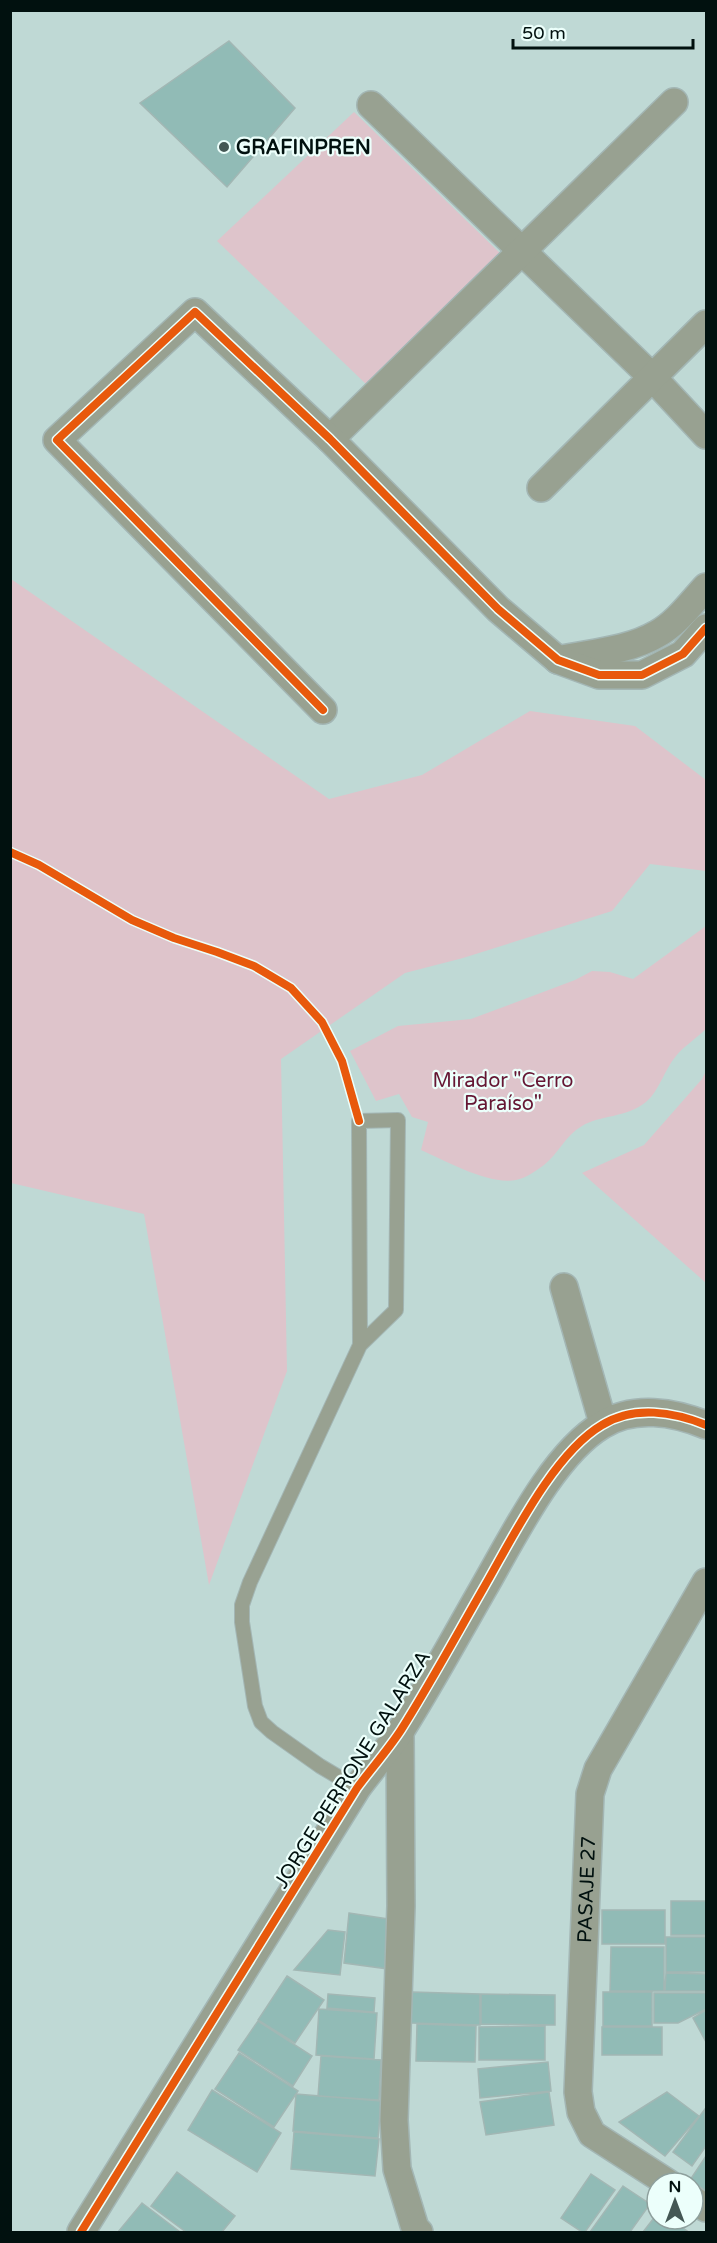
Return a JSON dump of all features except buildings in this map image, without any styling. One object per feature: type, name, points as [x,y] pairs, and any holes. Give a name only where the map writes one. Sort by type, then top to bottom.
[{"type":"street","points":[[330,439],[675,102]]},
{"type":"street","points":[[371,105],[652,377],[706,435]]},
{"type":"street","points":[[323,710],[57,440],[195,312],[330,439],[498,609],[558,660],[599,675],[642,675],[682,654],[706,628]]},
{"type":"street","points":[[541,488],[706,324]]},
{"type":"street","points":[[558,660],[627,646],[657,634],[680,615],[706,587]]},
{"type":"street","points":[[564,1287],[603,1424]]},
{"type":"street","name":"JORGE PERRONE GALARZA","points":[[81,2232],[357,1788],[400,1731],[547,1480],[582,1439],[603,1424],[623,1416],[665,1412],[685,1416],[706,1425]]},
{"type":"street","name":"PASAJE 27","points":[[649,2171],[592,2134],[581,2112],[578,2092],[590,1794],[598,1769],[706,1582]]},
{"type":"street","points":[[400,1731],[401,1906],[394,2120],[398,2169],[415,2228],[419,2232]]},
{"type":"lane","points":[[357,1788],[320,1766],[261,1722],[255,1706],[242,1622],[242,1605],[250,1582],[360,1345],[396,1310],[398,1120],[358,1120],[360,1345]]},
{"type":"green space","points":[[354,112],[502,255],[368,386],[217,241]]},
{"type":"green space","points":[[11,579],[329,799],[422,775],[530,711],[635,726],[706,780],[706,871],[650,864],[612,911],[463,958],[405,973],[281,1059],[287,1371],[209,1585],[144,1214],[11,1183]]},
{"type":"green space","name":"Mirador \"Cerro Paraíso\"","points":[[706,926],[706,1029],[676,1056],[655,1092],[646,1102],[622,1114],[589,1122],[582,1126],[544,1165],[520,1179],[505,1181],[480,1176],[421,1150],[428,1122],[412,1117],[399,1094],[376,1101],[350,1051],[398,1026],[471,1019],[575,980],[592,971],[610,972],[633,979]]},
{"type":"green space","points":[[706,1071],[706,1283],[582,1173],[644,1145],[702,1079]]},
{"type":"cycle path","points":[[323,710],[57,440],[195,312],[330,439],[498,609],[558,660],[599,675],[642,675],[683,654],[706,628]]},
{"type":"cycle path","points":[[10,852],[39,865],[132,920],[174,938],[254,966],[291,988],[322,1022],[342,1061],[359,1121]]},
{"type":"cycle path","points":[[81,2232],[357,1788],[401,1730],[433,1678],[520,1523],[550,1476],[584,1438],[614,1419],[627,1415],[654,1413],[681,1417],[706,1425]]},
{"type":"place","name":"GRAFINPREN","points":[[224,147]]}]
